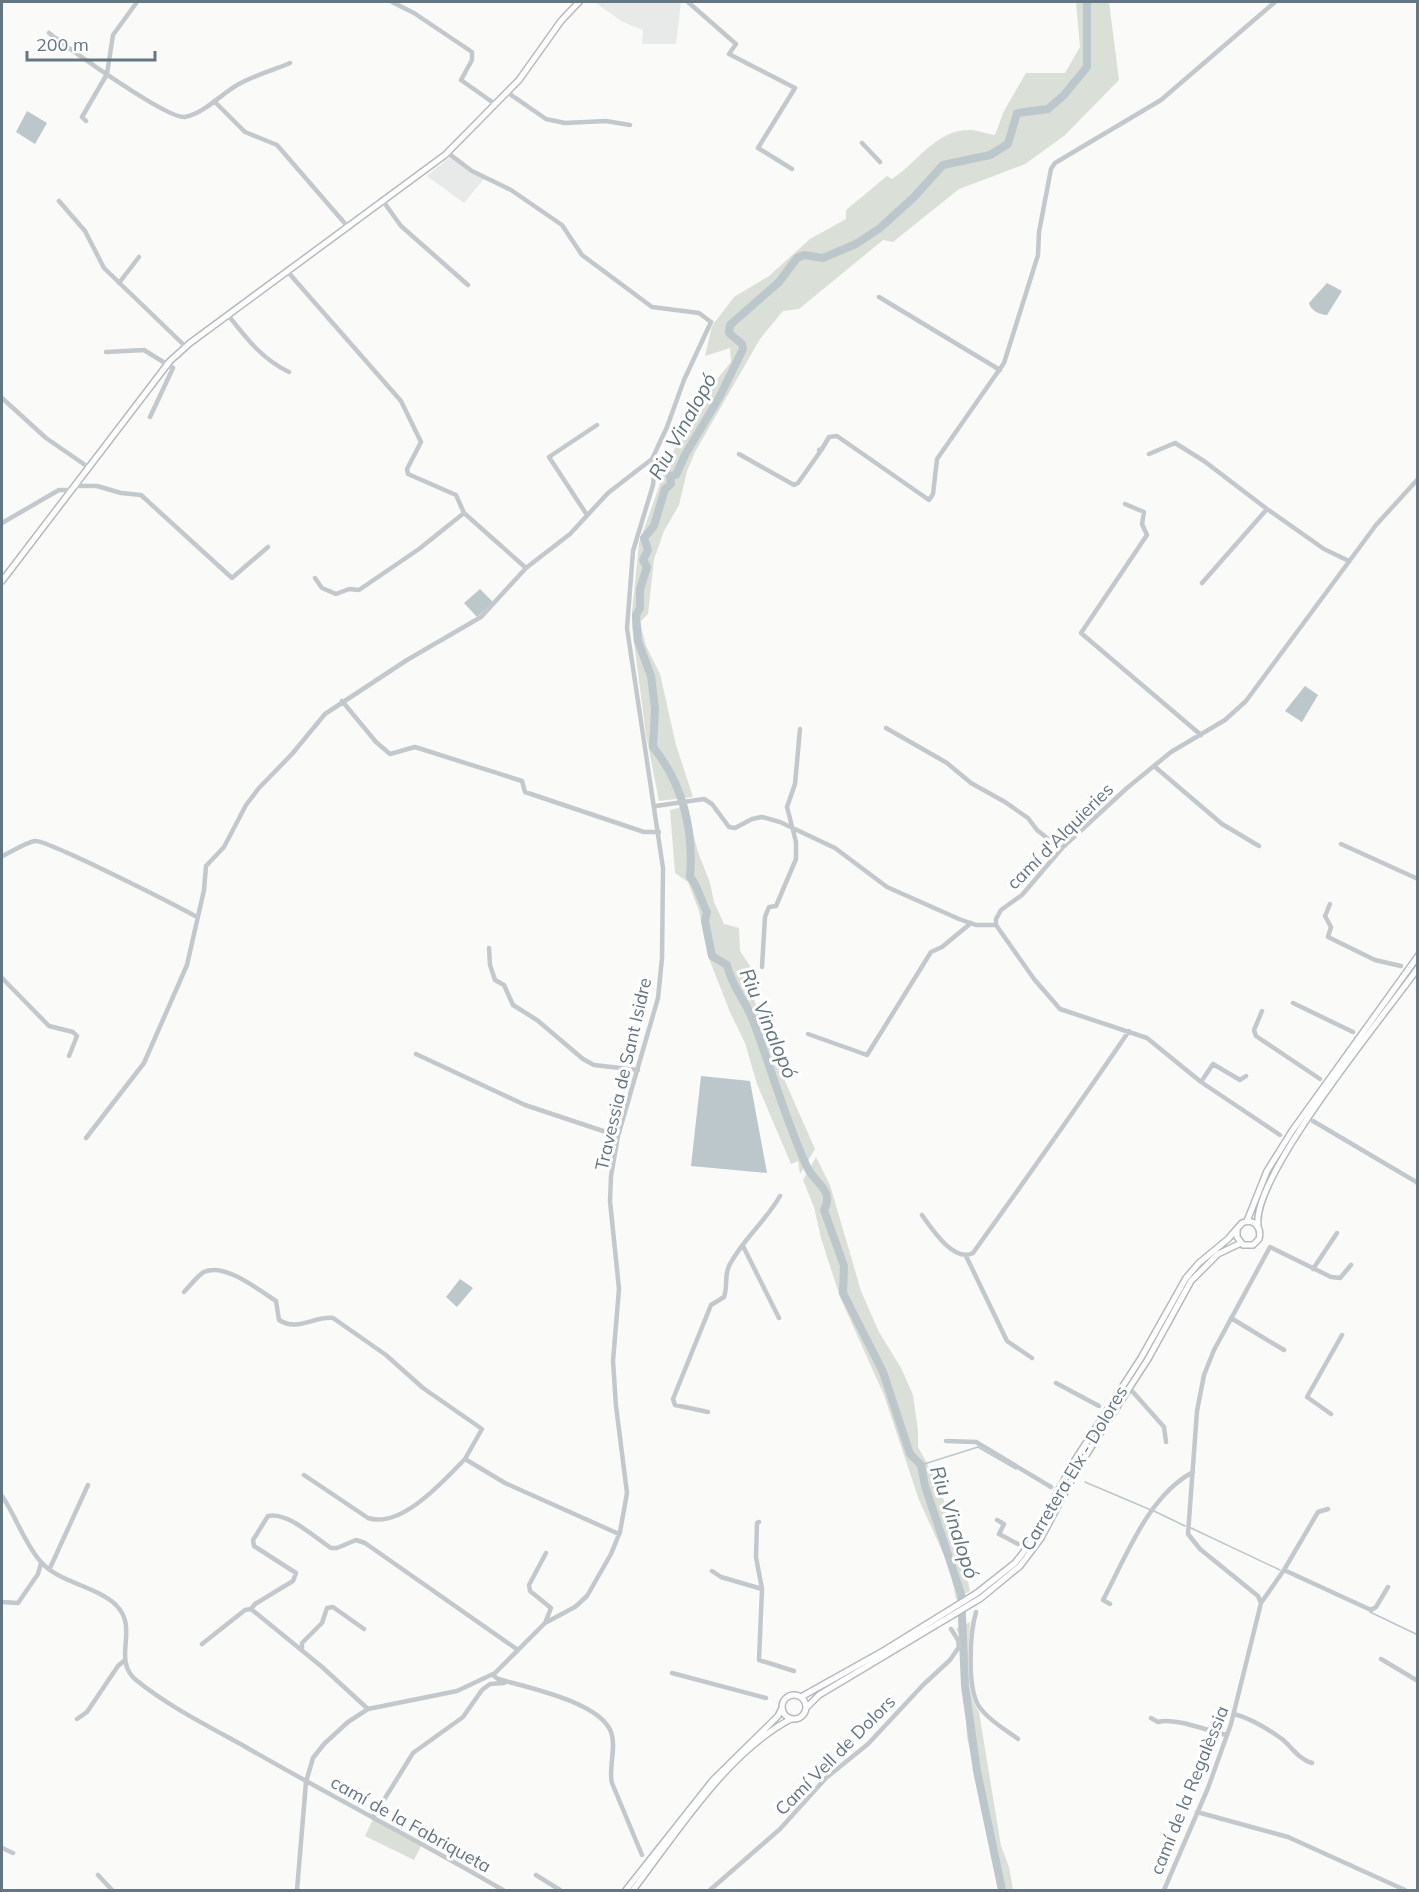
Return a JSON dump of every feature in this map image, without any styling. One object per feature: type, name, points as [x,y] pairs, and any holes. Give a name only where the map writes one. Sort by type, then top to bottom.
[{"type":"main road","points":[[2,581],[168,364],[228,315],[448,153],[529,67],[561,21],[579,2]]},
{"type":"main road","points":[[1418,956],[1292,1131],[1267,1171],[1247,1221],[1237,1229],[1237,1237],[1241,1243],[1247,1246],[1257,1242],[1260,1235],[1257,1215],[1261,1198],[1280,1161],[1418,968]]},
{"type":"main road","points":[[1247,1221],[1259,1227]]},
{"type":"main road","name":"Carretera Elx - Dolores","points":[[979,1596],[1006,1572],[1029,1545],[1075,1460],[1151,1342],[1186,1278],[1203,1259],[1237,1229]]},
{"type":"main road","name":"Carretera Elx - Dolores","points":[[807,1707],[819,1695],[1013,1574],[1034,1549],[1079,1467],[1152,1352],[1191,1281],[1218,1254],[1241,1243]]},
{"type":"main road","name":"Carretera Elx - Dolores","points":[[801,1697],[947,1615]]},
{"type":"main road","points":[[626,1890],[712,1779],[778,1716],[787,1697],[801,1697],[807,1707],[801,1717],[791,1719],[766,1736],[721,1779],[633,1890]]},
{"type":"main road","points":[[782,1708],[791,1719]]},
{"type":"street","points":[[86,121],[82,117],[107,74],[113,35],[137,2]]},
{"type":"street","points":[[392,2],[414,13],[472,52],[472,60],[461,80],[495,104]]},
{"type":"street","points":[[688,2],[736,44],[729,54],[795,88],[758,148],[792,169]]},
{"type":"street","points":[[739,454],[794,485],[798,483],[829,437],[837,436],[929,500],[933,494],[937,459],[1000,370],[1008,355],[1038,255],[1039,232],[1051,169],[1056,163],[1161,100],[1275,2]]},
{"type":"street","points":[[49,33],[147,101],[179,117],[186,117],[240,83],[291,63]]},
{"type":"street","points":[[507,92],[546,119],[565,123],[606,121],[630,125]]},
{"type":"street","points":[[214,101],[245,132],[277,145],[348,227]]},
{"type":"street","points":[[862,143],[880,162]]},
{"type":"street","name":"Travessia de Sant Isidre","points":[[297,1890],[306,1782],[313,1758],[324,1744],[348,1722],[368,1709],[457,1691],[493,1675],[545,1623],[575,1607],[586,1596],[611,1554],[619,1534],[627,1492],[616,1406],[613,1360],[619,1289],[610,1201],[618,1136],[658,998],[662,958],[663,868],[656,806],[627,628],[633,551],[653,485],[655,465],[652,459],[667,427],[684,380],[711,322],[699,313],[652,307],[582,255],[569,234],[553,219],[511,190],[472,171],[448,153]]},
{"type":"street","points":[[59,201],[85,231],[104,268],[186,347]]},
{"type":"street","points":[[383,201],[401,226],[468,285]]},
{"type":"street","points":[[119,283],[139,257]]},
{"type":"street","points":[[287,271],[401,401],[421,442],[407,469],[408,474],[456,495],[465,513],[526,568]]},
{"type":"street","points":[[879,297],[1000,370]]},
{"type":"street","points":[[228,315],[255,348],[274,365],[290,372]]},
{"type":"street","points":[[106,352],[144,350],[173,368],[150,417]]},
{"type":"street","points":[[2,398],[46,438],[88,467]]},
{"type":"street","points":[[587,515],[549,457],[597,425]]},
{"type":"street","points":[[1149,454],[1175,442],[1331,553],[1349,561]]},
{"type":"street","points":[[86,1138],[144,1063],[187,965],[204,890],[206,866],[230,840],[246,805],[302,743],[315,723],[342,701],[482,617],[526,568],[570,534],[608,493],[652,459]]},
{"type":"street","name":"camí d'Alquieries","points":[[996,925],[996,919],[1001,910],[1022,895],[1061,849],[1154,766],[1225,720],[1246,701],[1376,525],[1418,479]]},
{"type":"street","points":[[2,523],[59,490],[97,486],[121,493],[141,495],[232,578],[240,568],[268,547]]},
{"type":"street","points":[[1125,504],[1144,512],[1142,524],[1147,535],[1081,633],[1201,735]]},
{"type":"street","points":[[1202,584],[1267,509]]},
{"type":"street","points":[[315,578],[322,588],[336,594],[349,589],[359,590],[465,513]]},
{"type":"street","points":[[342,701],[376,742],[390,754],[415,747],[522,781],[525,792],[644,832],[659,832]]},
{"type":"street","points":[[886,728],[947,763],[970,783],[1013,807],[1061,849]]},
{"type":"street","points":[[762,967],[765,917],[769,907],[776,906],[796,859],[787,807],[795,784],[800,729]]},
{"type":"street","points":[[1154,766],[1222,824],[1259,846]]},
{"type":"street","points":[[656,806],[708,800],[729,827],[735,828],[752,819],[762,817],[792,828],[835,849],[880,884],[971,923],[996,925],[1034,979],[1060,1009],[1147,1038],[1201,1082],[1280,1135]]},
{"type":"street","points":[[2,856],[36,841],[46,842],[99,870],[148,890],[197,917]]},
{"type":"street","points":[[1341,844],[1418,879]]},
{"type":"street","points":[[1330,904],[1324,916],[1332,927],[1328,938],[1376,960],[1401,966]]},
{"type":"street","points":[[808,1034],[867,1055],[931,952],[942,947],[971,923]]},
{"type":"street","points":[[489,948],[490,965],[495,980],[504,985],[513,1005],[537,1020],[589,1062],[638,1070]]},
{"type":"street","points":[[2,978],[49,1026],[73,1032],[77,1036],[69,1056]]},
{"type":"street","points":[[1293,1003],[1353,1032]]},
{"type":"street","points":[[1262,1011],[1254,1030],[1256,1036],[1320,1079]]},
{"type":"street","points":[[922,1215],[936,1235],[960,1255],[966,1256],[973,1252],[1021,1184],[1053,1144],[1129,1031]]},
{"type":"street","points":[[417,1054],[525,1105],[618,1136]]},
{"type":"street","points":[[1201,1082],[1214,1064],[1240,1080],[1246,1076]]},
{"type":"street","points":[[1313,1121],[1418,1183]]},
{"type":"street","points":[[708,1412],[682,1408],[675,1405],[673,1399],[711,1305],[724,1297],[727,1288],[724,1278],[729,1265],[780,1196]]},
{"type":"street","points":[[1313,1269],[1337,1233]]},
{"type":"street","points":[[743,1246],[779,1318]]},
{"type":"street","points":[[1261,1603],[1250,1588],[1191,1540],[1187,1526],[1200,1395],[1214,1350],[1270,1248],[1331,1277],[1341,1278],[1351,1265]]},
{"type":"street","points":[[966,1256],[1007,1341],[1032,1358]]},
{"type":"street","points":[[183,1292],[202,1273],[214,1269],[228,1272],[276,1301],[279,1320],[284,1324],[295,1326],[326,1317],[333,1318],[386,1355],[423,1388],[482,1429],[465,1459],[432,1494],[387,1519],[377,1521],[368,1518],[304,1475]]},
{"type":"street","points":[[1231,1318],[1284,1350]]},
{"type":"street","points":[[1331,1414],[1306,1397],[1342,1335]]},
{"type":"street","points":[[1056,1383],[1099,1406]]},
{"type":"street","points":[[1133,1392],[1164,1427],[1166,1442]]},
{"type":"street","points":[[946,1441],[976,1442],[1051,1487]]},
{"type":"street","points":[[465,1459],[505,1483],[619,1534]]},
{"type":"street","points":[[1110,1604],[1103,1600],[1152,1511],[1167,1492],[1193,1472]]},
{"type":"street","points":[[50,1568],[88,1485]]},
{"type":"street","points":[[2,1496],[41,1563],[114,1603],[124,1615],[128,1626],[125,1660],[129,1670]]},
{"type":"street","points":[[1261,1603],[1284,1570],[1318,1512],[1328,1509]]},
{"type":"street","points":[[251,1610],[255,1604],[293,1581],[296,1576],[296,1573],[254,1546],[252,1540],[268,1516],[273,1515],[285,1518],[331,1548],[337,1548],[356,1540],[365,1544],[518,1650]]},
{"type":"street","points":[[997,1520],[1004,1524],[999,1534],[1018,1544]]},
{"type":"street","points":[[759,1522],[757,1523],[756,1557],[762,1589],[759,1660],[794,1671]]},
{"type":"street","points":[[545,1623],[551,1608],[530,1591],[529,1585],[546,1553]]},
{"type":"street","points":[[2,1602],[18,1604],[38,1574],[41,1563]]},
{"type":"street","points":[[1284,1570],[1371,1610],[1388,1587]]},
{"type":"street","points":[[712,1571],[721,1577],[762,1589]]},
{"type":"street","name":"camí de la Regalèssia","points":[[1164,1890],[1227,1735],[1261,1603]]},
{"type":"street","points":[[302,1650],[302,1643],[322,1623],[327,1608],[333,1607],[364,1629]]},
{"type":"street","points":[[202,1644],[245,1610],[251,1610],[302,1650],[368,1709]]},
{"type":"street","points":[[976,1612],[971,1628],[975,1698],[981,1709],[1018,1739]]},
{"type":"street","name":"Camí Vell de Dolors","points":[[710,1890],[780,1829],[826,1778],[868,1744],[923,1685],[950,1660],[959,1647],[958,1640],[951,1629]]},
{"type":"street","points":[[1381,1659],[1418,1682]]},
{"type":"street","points":[[77,1719],[87,1712],[119,1665],[125,1660]]},
{"type":"street","points":[[119,1665],[129,1670]]},
{"type":"street","name":"camí de la Fabriqueta","points":[[129,1670],[134,1678],[181,1710],[306,1782],[374,1816],[503,1890]]},
{"type":"street","points":[[672,1673],[766,1698]]},
{"type":"street","points":[[493,1675],[571,1700],[606,1723],[612,1733],[610,1774],[612,1783],[642,1855]]},
{"type":"street","points":[[374,1816],[414,1753],[463,1716],[482,1690],[490,1684],[516,1684]]},
{"type":"street","points":[[1234,1714],[1244,1717],[1283,1740],[1304,1760],[1312,1763]]},
{"type":"street","points":[[1151,1718],[1158,1722],[1168,1719],[1227,1735]]},
{"type":"street","points":[[1197,1812],[1288,1837],[1405,1890]]},
{"type":"street","points":[[2,1848],[13,1853]]},
{"type":"street","points":[[98,1875],[112,1890]]},
{"type":"street","points":[[536,1875],[560,1890]]},
{"type":"shaded area","points":[[594,2],[681,2],[676,44],[642,44],[643,30],[623,22]]},
{"type":"shaded area","points":[[1076,2],[1109,2],[1119,80],[1064,136],[1025,164],[959,189],[893,242],[883,240],[799,309],[783,311],[760,339],[695,452],[687,471],[679,505],[664,531],[654,559],[648,614],[640,622],[646,646],[660,674],[676,745],[693,797],[659,801],[646,735],[632,627],[639,543],[667,464],[678,442],[686,406],[699,402],[731,362],[730,348],[705,356],[712,326],[734,297],[769,276],[810,239],[846,219],[846,210],[887,176],[892,179],[938,140],[960,131],[972,130],[995,135],[1004,111],[1026,73],[1065,73],[1080,47]]},
{"type":"shaded area","points":[[27,111],[47,123],[35,144],[16,132]]},
{"type":"shaded area","points":[[450,157],[484,179],[464,203],[427,176]]},
{"type":"shaded area","points":[[1327,283],[1342,291],[1327,315],[1316,312],[1309,303]]},
{"type":"shaded area","points":[[480,589],[493,602],[477,617],[464,603]]},
{"type":"shaded area","points":[[1305,686],[1318,695],[1302,722],[1285,711]]},
{"type":"shaded area","points":[[686,806],[714,902],[724,924],[739,928],[740,951],[754,972],[751,990],[769,1045],[815,1149],[800,1174],[798,1161],[791,1164],[757,1084],[745,1043],[708,956],[699,911],[688,882],[675,873],[670,810]]},
{"type":"shaded area","points":[[701,1076],[750,1081],[767,1173],[691,1166]]},
{"type":"shaded area","points":[[816,1157],[830,1185],[861,1291],[879,1332],[901,1368],[913,1395],[918,1447],[934,1476],[956,1530],[970,1591],[956,1599],[949,1566],[919,1500],[884,1395],[840,1297],[821,1238],[814,1207],[803,1180]]},
{"type":"shaded area","points":[[460,1279],[473,1288],[457,1307],[446,1297]]},
{"type":"shaded area","points":[[970,1622],[969,1681],[974,1703],[979,1712],[1001,1846],[1009,1867],[1013,1890],[999,1890],[967,1737],[961,1638],[956,1629]]},
{"type":"shaded area","points":[[373,1819],[421,1846],[414,1860],[365,1836]]},
{"type":"waterway","name":"Riu Vinalopó","points":[[1002,1890],[977,1771],[965,1686],[961,1594],[925,1486],[921,1465],[910,1454],[883,1372],[843,1293],[844,1266],[824,1210],[827,1197],[810,1173],[799,1150],[751,1015],[732,981],[727,965],[712,956],[705,921],[707,912],[690,877],[690,842],[684,809],[672,776],[653,747],[655,709],[651,676],[638,641],[636,615],[640,608],[640,589],[647,567],[643,560],[648,550],[644,538],[654,526],[665,489],[671,484],[670,476],[676,475],[743,349],[742,344],[729,333],[730,325],[779,282],[797,258],[804,255],[823,258],[856,244],[880,228],[914,197],[943,165],[990,155],[1008,144],[1017,113],[1048,109],[1064,95],[1087,67],[1087,2]]},
{"type":"waterway","points":[[921,1465],[978,1447],[1016,1469]]},
{"type":"waterway","points":[[1085,1482],[1151,1510]]},
{"type":"waterway","points":[[1154,1511],[1185,1526]]},
{"type":"waterway","points":[[1191,1528],[1280,1570]]},
{"type":"waterway","points":[[1370,1612],[1418,1635]]}]
